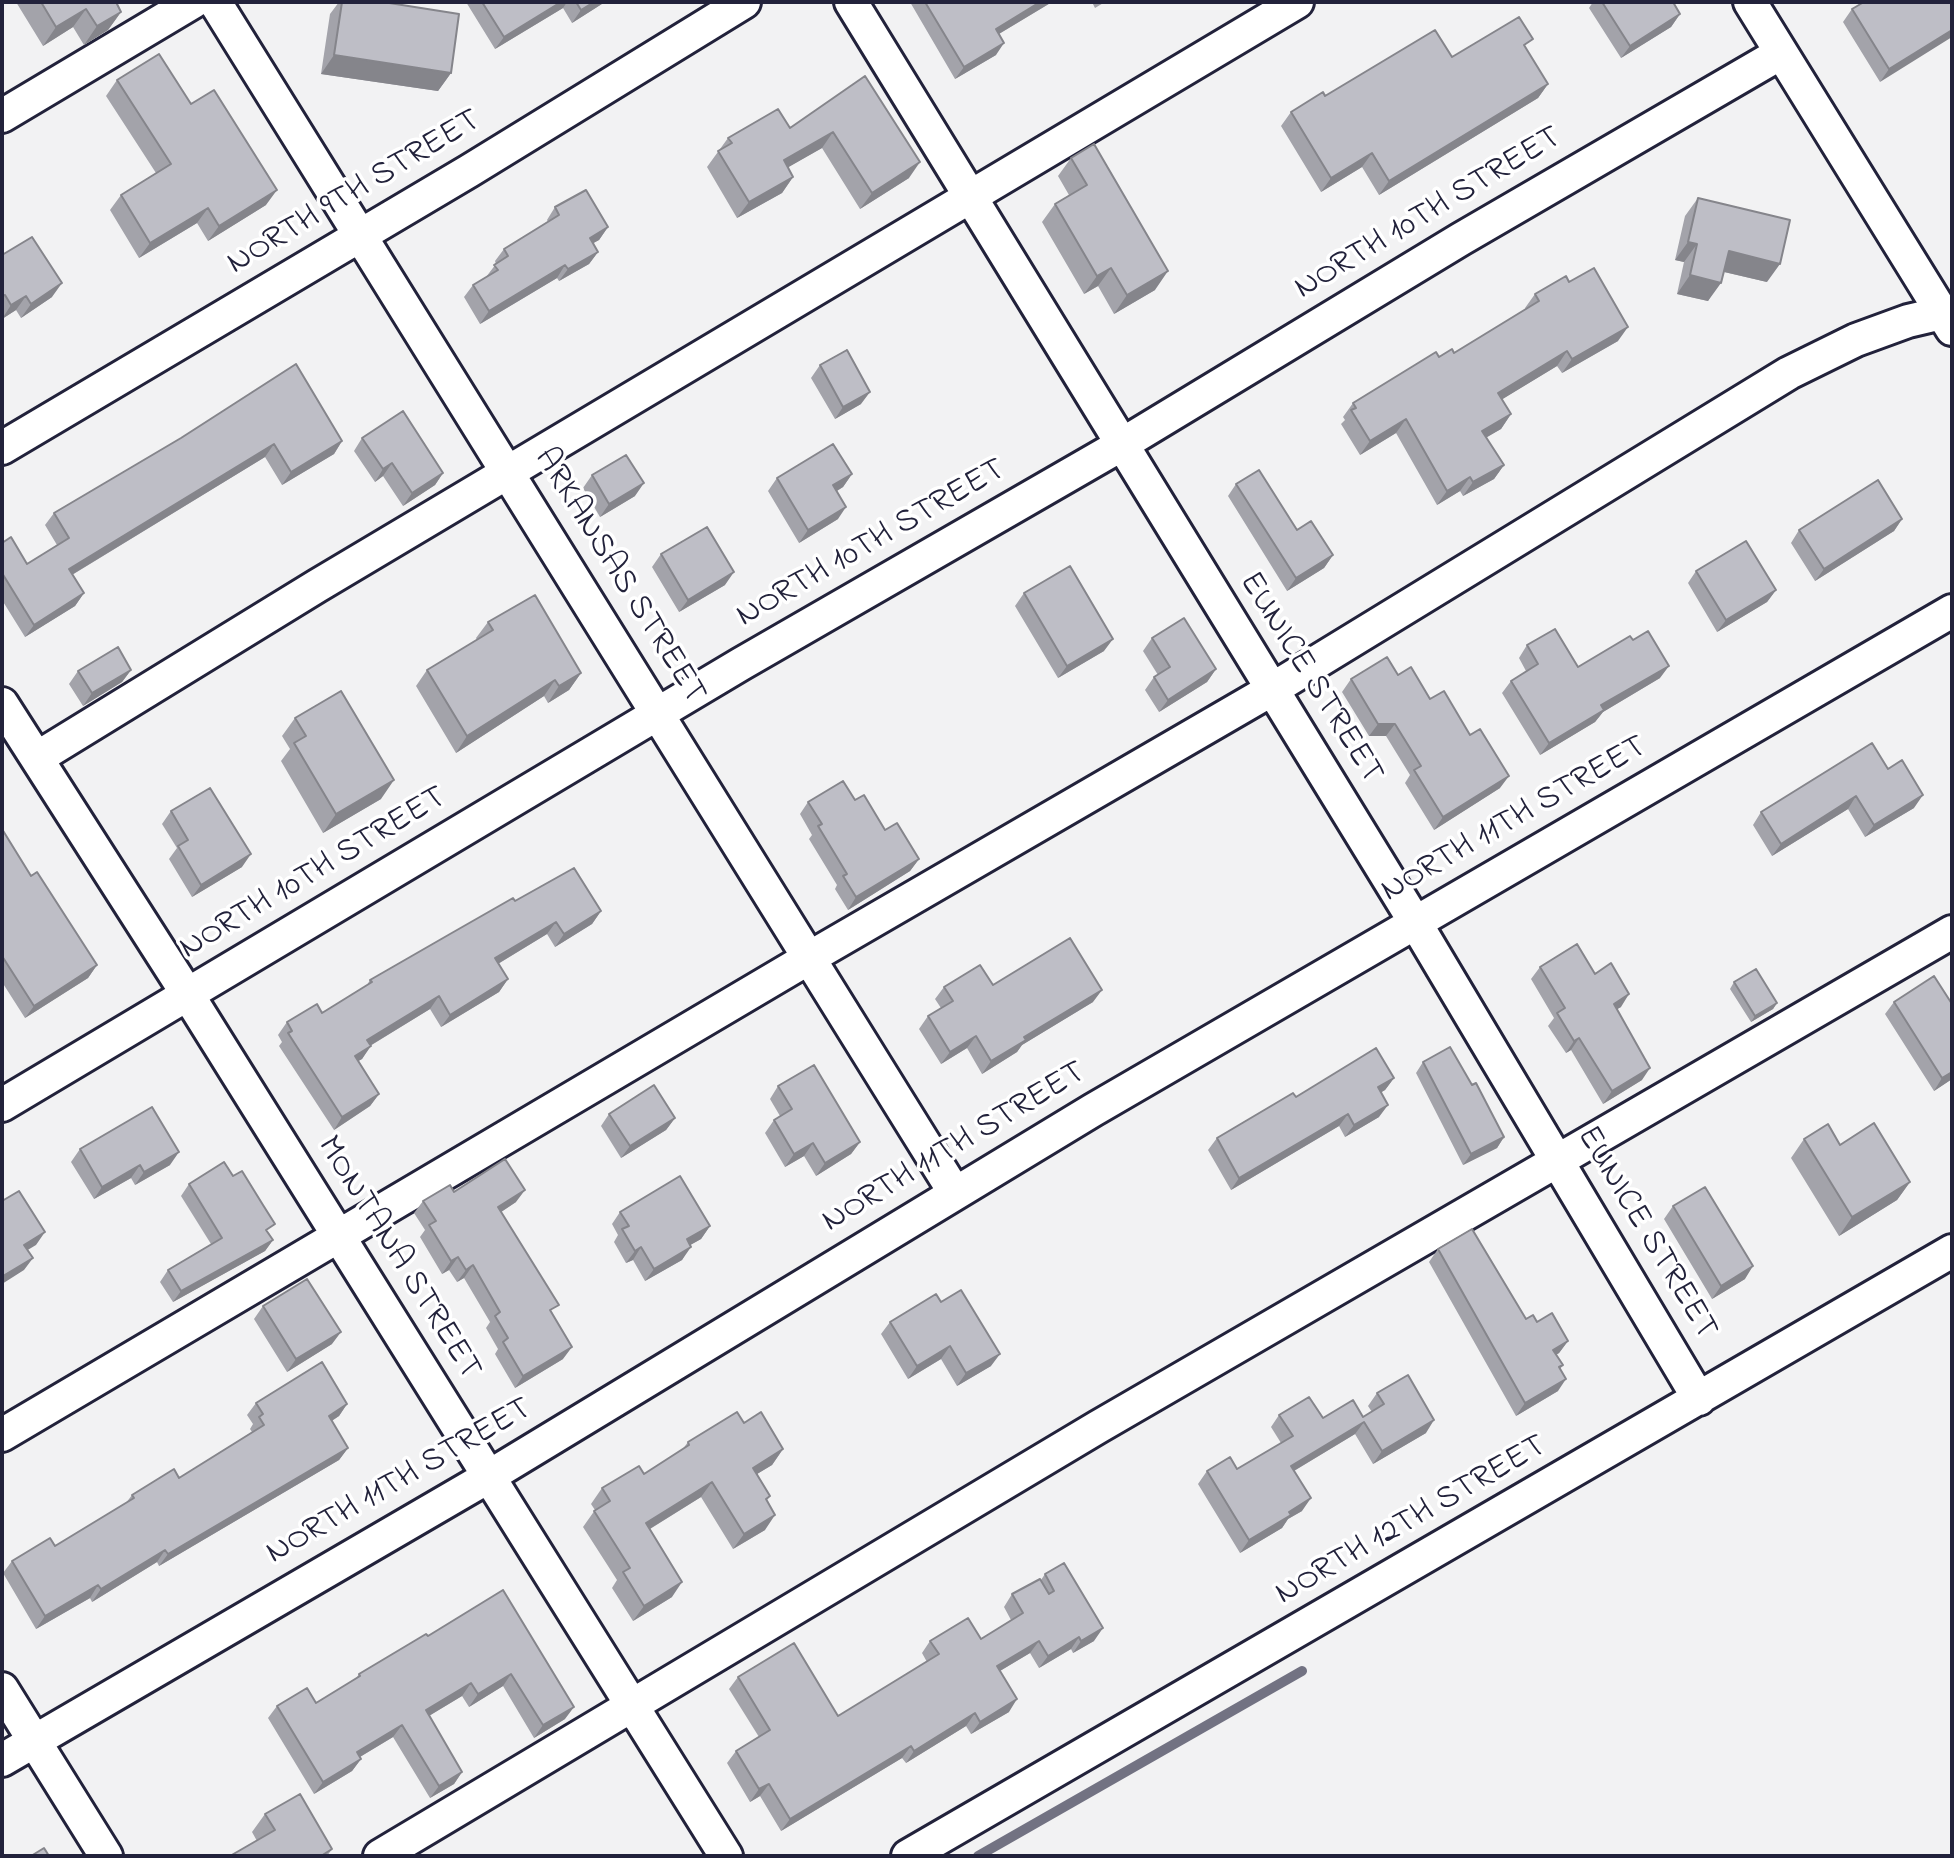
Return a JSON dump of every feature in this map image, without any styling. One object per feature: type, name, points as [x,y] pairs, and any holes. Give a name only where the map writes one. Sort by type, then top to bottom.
[{"type":"street","points":[[2,116],[193,2]]},
{"type":"street","name":"ARKANSAS STREET","points":[[215,2],[955,1193]]},
{"type":"street","name":"NORTH 9TH STREET","points":[[2,448],[362,235],[744,2]]},
{"type":"street","name":"EUNICE STREET","points":[[851,2],[1415,922],[1699,1399]]},
{"type":"street","points":[[37,758],[508,471],[1297,2]]},
{"type":"street","points":[[1750,2],[1947,321]]},
{"type":"street","name":"NORTH 10TH STREET","points":[[2,1105],[659,713],[1121,445],[1461,239],[1781,53]]},
{"type":"street","points":[[2,1435],[809,958],[1271,690],[1789,373],[1856,340],[1908,321],[1947,321]]},
{"type":"street","name":"NORTH 11TH STREET","points":[[2,1760],[488,1477],[955,1193],[1952,611]]},
{"type":"street","name":"MONTANA STREET","points":[[2,704],[188,995],[726,1856]]},
{"type":"street","points":[[380,1856],[1098,1427],[1952,932]]},
{"type":"street","name":"NORTH 12TH STREET","points":[[908,1856],[1952,1251]]},
{"type":"street","points":[[2,1689],[106,1856]]},
{"type":"building","points":[[41,2],[116,2],[121,12],[97,26],[86,9],[56,27]]},
{"type":"building","points":[[342,2],[383,2],[459,14],[451,73],[334,55]]},
{"type":"building","points":[[482,2],[561,2],[504,37]]},
{"type":"building","points":[[576,2],[594,2],[581,10]]},
{"type":"building","points":[[925,2],[1040,2],[996,29],[1004,43],[964,67]]},
{"type":"building","points":[[1602,2],[1673,2],[1680,14],[1630,46]]},
{"type":"building","points":[[1864,2],[1952,2],[1952,30],[1889,69],[1852,9]]},
{"type":"building","points":[[1519,17],[1533,39],[1524,45],[1548,84],[1389,181],[1372,153],[1331,178],[1291,112],[1323,92],[1325,96],[1435,30],[1452,57]]},
{"type":"building","points":[[159,54],[191,104],[214,90],[277,190],[219,226],[208,208],[150,243],[121,195],[171,164],[117,80]]},
{"type":"building","points":[[865,76],[920,162],[872,193],[833,132],[784,160],[793,177],[749,202],[718,151],[732,143],[728,138],[778,109],[790,128]]},
{"type":"building","points":[[1094,144],[1168,271],[1127,295],[1111,268],[1097,276],[1055,204],[1087,185],[1071,158]]},
{"type":"building","points":[[586,190],[608,227],[590,238],[598,252],[568,269],[565,265],[489,311],[473,285],[498,270],[494,265],[508,256],[504,249],[559,215],[555,207]]},
{"type":"building","points":[[1698,198],[1790,220],[1780,264],[1729,251],[1721,283],[1690,275],[1697,244],[1688,242]]},
{"type":"building","points":[[32,237],[62,283],[31,304],[26,296],[11,305],[5,295],[2,296],[2,255]]},
{"type":"building","points":[[1594,268],[1628,327],[1572,359],[1567,351],[1498,393],[1511,414],[1482,431],[1504,465],[1473,482],[1470,477],[1447,491],[1406,419],[1370,441],[1351,410],[1356,408],[1353,403],[1436,352],[1439,357],[1452,349],[1454,353],[1539,301],[1535,294],[1566,276],[1569,282]]},
{"type":"building","points":[[847,350],[870,392],[843,407],[820,365]]},
{"type":"building","points":[[296,364],[342,441],[291,472],[274,444],[69,569],[84,593],[34,625],[2,573],[2,543],[11,537],[27,564],[69,538],[54,513],[181,438]]},
{"type":"building","points":[[403,411],[443,473],[412,493],[392,463],[383,469],[362,438]]},
{"type":"building","points":[[833,444],[852,474],[833,485],[846,507],[808,530],[777,478]]},
{"type":"building","points":[[626,455],[644,483],[609,504],[592,475]]},
{"type":"building","points":[[1259,470],[1297,530],[1311,521],[1333,555],[1296,578],[1236,484]]},
{"type":"building","points":[[1878,480],[1902,519],[1824,569],[1799,530]]},
{"type":"building","points":[[707,527],[734,572],[688,600],[661,554]]},
{"type":"building","points":[[1746,541],[1776,590],[1726,620],[1696,571]]},
{"type":"building","points":[[1070,566],[1113,639],[1067,666],[1024,593]]},
{"type":"building","points":[[535,595],[581,673],[559,686],[555,680],[467,736],[427,670],[493,630],[488,622]]},
{"type":"building","points":[[1184,618],[1216,669],[1168,700],[1154,677],[1170,667],[1152,638]]},
{"type":"building","points":[[1555,629],[1578,667],[1630,636],[1633,640],[1648,631],[1669,666],[1601,705],[1604,710],[1549,743],[1511,681],[1538,664],[1527,645]]},
{"type":"building","points":[[118,647],[131,670],[92,693],[78,671]]},
{"type":"building","points":[[1387,657],[1398,675],[1411,667],[1430,699],[1444,691],[1470,735],[1480,729],[1509,776],[1443,817],[1414,770],[1421,766],[1395,724],[1378,724],[1351,679]]},
{"type":"building","points":[[341,691],[394,780],[336,814],[294,743],[306,736],[295,718]]},
{"type":"building","points":[[1872,743],[1888,769],[1902,760],[1923,795],[1874,825],[1856,796],[1781,844],[1761,812]]},
{"type":"building","points":[[843,781],[855,800],[864,795],[885,830],[897,823],[919,859],[856,897],[843,876],[847,874],[818,826],[822,824],[808,802]]},
{"type":"building","points":[[210,788],[251,854],[201,885],[178,846],[188,840],[171,811]]},
{"type":"building","points":[[2,829],[31,876],[37,872],[97,965],[34,1006],[2,956]]},
{"type":"building","points":[[574,868],[601,911],[564,934],[556,922],[495,958],[508,979],[450,1015],[439,996],[367,1040],[371,1046],[355,1056],[379,1094],[342,1117],[288,1033],[292,1031],[287,1022],[317,1004],[322,1013],[372,982],[370,980],[513,898],[515,901]]},
{"type":"building","points":[[1070,938],[1102,990],[1024,1037],[1026,1040],[991,1061],[976,1036],[950,1052],[928,1016],[953,1001],[944,987],[980,965],[993,985]]},
{"type":"building","points":[[1577,944],[1595,974],[1611,963],[1629,994],[1614,1004],[1650,1068],[1612,1091],[1579,1038],[1574,1041],[1557,1013],[1565,1008],[1540,967]]},
{"type":"building","points":[[1756,969],[1777,1003],[1755,1016],[1734,982]]},
{"type":"building","points":[[1934,976],[1952,1004],[1952,1072],[1942,1078],[1894,1002]]},
{"type":"building","points":[[1450,1047],[1472,1085],[1476,1083],[1504,1137],[1471,1154],[1423,1062]]},
{"type":"building","points":[[1376,1048],[1394,1078],[1378,1087],[1388,1105],[1354,1125],[1348,1114],[1239,1178],[1217,1138],[1293,1093],[1296,1097]]},
{"type":"building","points":[[814,1065],[860,1142],[825,1163],[813,1143],[794,1154],[774,1120],[792,1109],[778,1086]]},
{"type":"building","points":[[654,1085],[675,1118],[630,1146],[609,1114]]},
{"type":"building","points":[[152,1107],[179,1152],[144,1172],[140,1165],[102,1187],[80,1149]]},
{"type":"building","points":[[1874,1123],[1910,1182],[1852,1217],[1804,1139],[1828,1124],[1840,1145]]},
{"type":"building","points":[[505,1159],[525,1190],[498,1207],[559,1305],[550,1310],[572,1347],[523,1376],[503,1342],[508,1338],[495,1316],[500,1312],[473,1265],[466,1270],[458,1257],[451,1261],[429,1225],[436,1221],[423,1201],[450,1185],[454,1192]]},
{"type":"building","points":[[224,1162],[233,1176],[242,1171],[275,1224],[266,1230],[273,1240],[181,1291],[168,1270],[222,1238],[189,1184]]},
{"type":"building","points":[[680,1176],[710,1226],[687,1239],[691,1247],[654,1269],[641,1247],[635,1251],[622,1229],[629,1226],[620,1212]]},
{"type":"building","points":[[1705,1187],[1753,1266],[1721,1286],[1673,1206]]},
{"type":"building","points":[[19,1191],[45,1232],[24,1245],[33,1258],[3,1276],[2,1201]]},
{"type":"building","points":[[1472,1229],[1526,1319],[1533,1315],[1537,1322],[1552,1313],[1568,1341],[1553,1350],[1563,1365],[1559,1367],[1566,1379],[1525,1403],[1438,1249]]},
{"type":"building","points":[[307,1279],[341,1332],[296,1359],[263,1306]]},
{"type":"building","points":[[961,1290],[1000,1354],[966,1373],[950,1346],[917,1366],[890,1322],[936,1294],[941,1302]]},
{"type":"building","points":[[322,1362],[347,1404],[329,1416],[348,1448],[168,1554],[165,1550],[101,1589],[98,1585],[45,1616],[12,1561],[50,1538],[55,1546],[134,1498],[132,1495],[174,1469],[179,1478],[264,1425],[259,1417],[263,1414],[256,1403]]},
{"type":"building","points":[[1408,1375],[1434,1420],[1382,1451],[1364,1422],[1291,1466],[1311,1498],[1289,1512],[1291,1515],[1249,1540],[1207,1471],[1230,1457],[1237,1469],[1293,1436],[1279,1415],[1309,1397],[1323,1418],[1353,1400],[1363,1417],[1384,1404],[1377,1393]]},
{"type":"building","points":[[737,1412],[744,1423],[761,1412],[783,1449],[753,1468],[770,1496],[766,1499],[775,1515],[744,1534],[712,1482],[646,1523],[682,1582],[644,1606],[623,1572],[630,1568],[594,1511],[610,1501],[602,1488],[639,1466],[644,1474]]},
{"type":"building","points":[[1064,1563],[1103,1628],[1081,1641],[1079,1637],[1048,1656],[1039,1641],[997,1666],[1017,1699],[980,1722],[975,1713],[914,1751],[911,1746],[790,1819],[769,1784],[759,1789],[736,1751],[770,1730],[738,1677],[794,1643],[838,1716],[939,1654],[930,1641],[968,1618],[981,1639],[1023,1613],[1012,1594],[1040,1579],[1049,1594],[1054,1591],[1045,1574]]},
{"type":"building","points":[[503,1590],[574,1707],[543,1725],[511,1674],[478,1694],[471,1683],[426,1710],[462,1772],[439,1786],[402,1725],[357,1752],[361,1759],[323,1782],[277,1706],[307,1688],[316,1703],[359,1674]]},
{"type":"building","points":[[300,1794],[332,1849],[321,1856],[230,1856],[275,1830],[265,1814]]},
{"type":"building","points":[[44,1848],[49,1856],[31,1856]]},
{"type":"waterway","points":[[978,1856],[1302,1671]]}]
